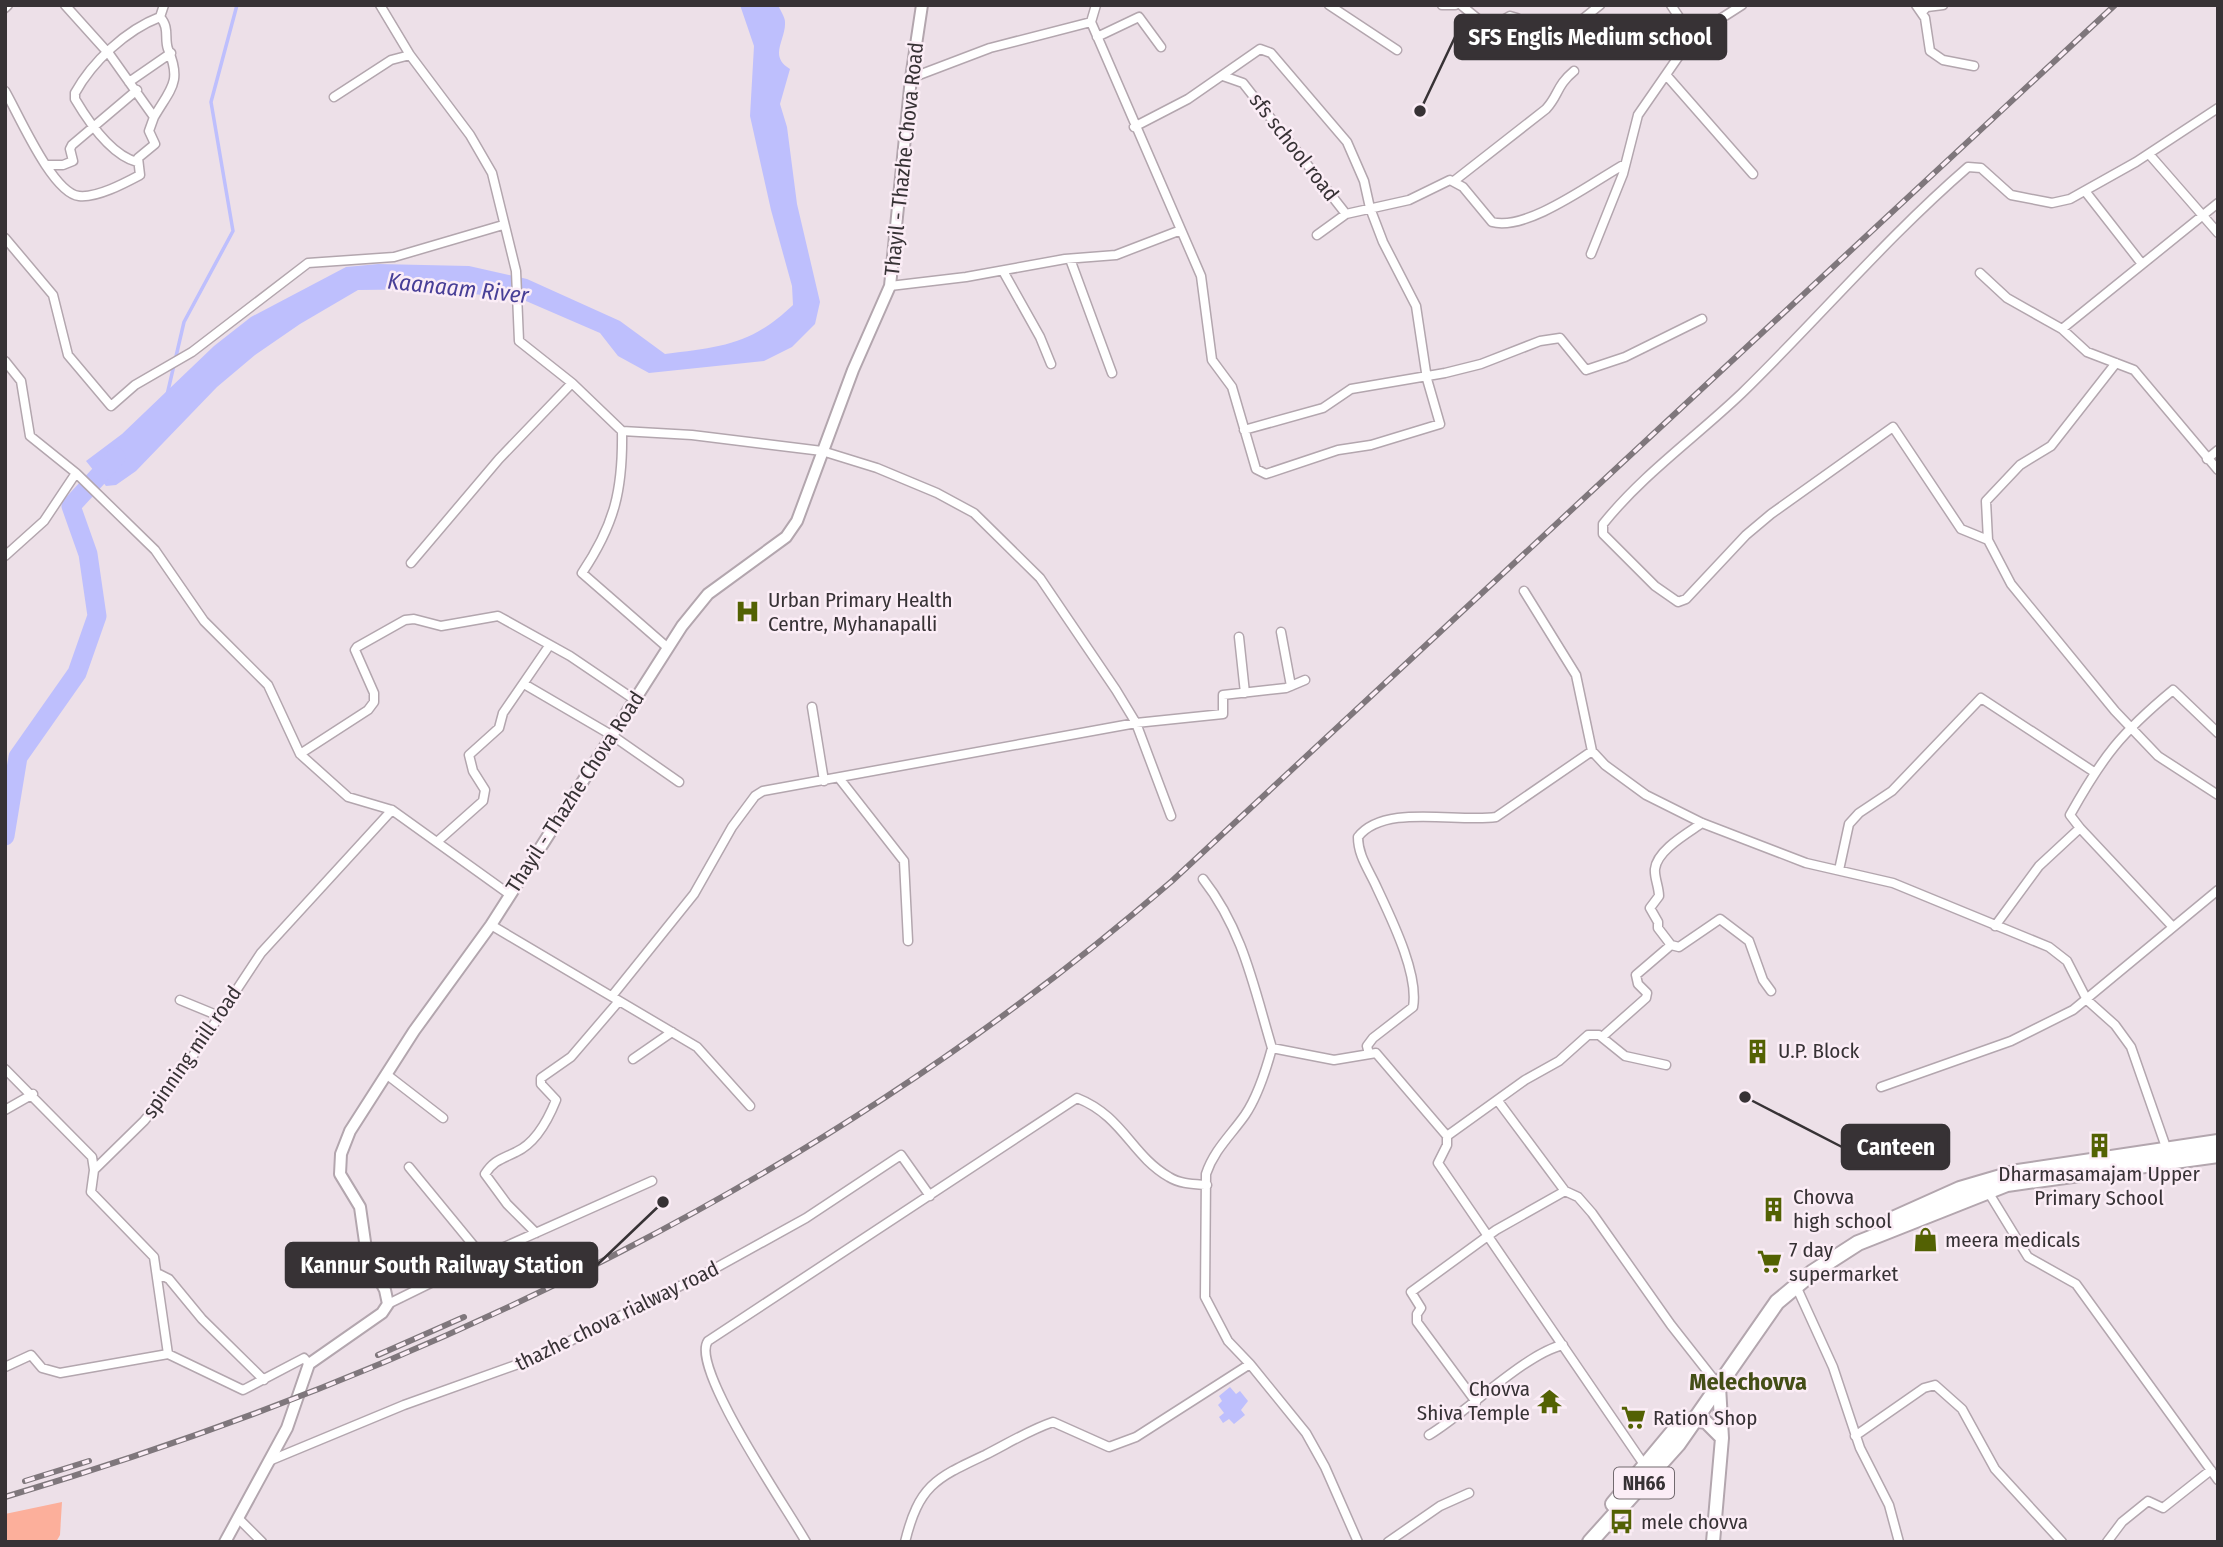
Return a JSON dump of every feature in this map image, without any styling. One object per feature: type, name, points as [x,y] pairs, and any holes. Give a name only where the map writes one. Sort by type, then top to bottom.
[{"type":"highway","name":"NH66","points":[[1858,1243],[1987,1190],[2169,1156],[2218,1142]]},
{"type":"highway","name":"NH66","points":[[1590,1542],[1694,1420],[1777,1302],[1877,1226],[1989,1179],[2018,1172],[2169,1156],[2218,1155]]},
{"type":"highway","points":[[1577,1542],[1648,1471]]},
{"type":"main road","points":[[1713,1542],[1722,1438],[1719,1386]]},
{"type":"main road","points":[[1694,1420],[1706,1422],[1722,1438]]},
{"type":"street","points":[[65,5],[137,90],[154,117]]},
{"type":"street","points":[[137,162],[127,159],[95,128],[75,99],[75,93],[107,53],[142,26],[160,17],[164,5]]},
{"type":"street","points":[[380,5],[410,55],[470,135],[492,173],[516,271],[519,341],[572,383],[622,431],[692,435],[822,451],[937,492],[974,513],[1040,578],[1136,723],[1171,816]]},
{"type":"street","name":"Thayil - Thazhe Chova Road","points":[[388,1304],[385,1290],[367,1256],[360,1207],[340,1174],[341,1154],[350,1130],[491,925],[668,648],[708,594],[786,537],[797,521],[822,451],[890,286],[911,78],[922,5]]},
{"type":"street","points":[[1096,5],[1091,22],[1134,127],[1201,276],[1212,360],[1217,371],[1232,387],[1256,469],[1266,474],[1338,450],[1371,445],[1440,424],[1426,375],[1416,306],[1370,208],[1364,181],[1347,142],[1271,52],[1260,49],[1188,99],[1134,127]]},
{"type":"street","points":[[1329,5],[1397,50]]},
{"type":"street","points":[[1442,5],[1455,5]]},
{"type":"street","points":[[1461,5],[1489,28],[1510,16],[1517,18],[1538,51],[1548,47],[1600,5]]},
{"type":"street","points":[[1671,5],[1692,37]]},
{"type":"street","points":[[1591,254],[1625,164],[1638,115],[1692,37],[1742,5]]},
{"type":"street","points":[[1943,5],[1919,9],[1930,51],[1943,60],[1974,66]]},
{"type":"street","points":[[137,162],[155,144],[149,131],[176,78],[171,53],[167,48],[166,24],[160,17]]},
{"type":"street","points":[[1097,37],[1139,18],[1161,47]]},
{"type":"street","points":[[911,78],[990,48],[1091,22]]},
{"type":"street","points":[[129,82],[171,53]]},
{"type":"street","points":[[334,97],[391,60],[410,55]]},
{"type":"street","points":[[1317,235],[1346,214],[1409,200],[1450,180],[1454,181],[1546,109],[1553,101],[1559,83],[1574,71]]},
{"type":"street","name":"sfs school road","points":[[1223,76],[1243,83],[1346,214]]},
{"type":"street","points":[[1667,76],[1753,174]]},
{"type":"street","points":[[47,165],[63,165],[73,161],[70,149],[72,145],[137,90]]},
{"type":"street","points":[[5,91],[47,165],[67,191],[79,196],[116,186],[140,175],[137,162]]},
{"type":"street","points":[[1988,540],[1962,529],[1893,427],[1762,521],[1686,599],[1678,602],[1655,586],[1603,534],[1603,524],[1645,478],[1741,393],[1887,243],[1968,167],[1981,168],[2011,195],[2052,203],[2070,199],[2149,154],[2218,108]]},
{"type":"street","points":[[2149,154],[2218,233]]},
{"type":"street","points":[[1454,181],[1492,222],[1502,225],[1515,223],[1568,198],[1625,164]]},
{"type":"street","points":[[2085,191],[2142,264]]},
{"type":"street","points":[[2062,329],[2215,205]]},
{"type":"street","points":[[5,238],[53,295],[68,355],[110,406],[135,385],[182,358],[308,263],[394,257],[503,225]]},
{"type":"street","points":[[890,286],[1003,271],[1070,258],[1116,255],[1181,230]]},
{"type":"street","points":[[1070,258],[1112,373]]},
{"type":"street","points":[[1003,271],[1040,337],[1051,364]]},
{"type":"street","points":[[1980,273],[2007,298],[2062,329],[2087,352],[2134,370],[2218,470]]},
{"type":"street","points":[[1244,430],[1323,408],[1352,389],[1481,364],[1540,341],[1560,338],[1586,370],[1606,365],[1702,319]]},
{"type":"street","points":[[5,361],[22,381],[30,436],[76,473],[155,550],[204,621],[268,685],[300,754],[348,797],[392,810],[509,894]]},
{"type":"street","points":[[2116,363],[2051,446],[2020,466],[1986,501],[1988,540],[2011,584],[2130,726],[2158,756],[2218,795]]},
{"type":"street","points":[[411,563],[499,459],[572,383]]},
{"type":"street","points":[[622,431],[618,501],[599,548],[582,573],[668,648]]},
{"type":"street","points":[[2207,459],[2218,450]]},
{"type":"street","points":[[5,556],[44,521],[76,473]]},
{"type":"street","points":[[1524,591],[1576,675],[1592,751],[1605,765],[1646,795],[1702,823],[1806,863],[1893,883],[2049,947],[2067,961],[2087,1000],[2115,1025],[2131,1047],[2169,1156]]},
{"type":"street","points":[[300,754],[368,710],[374,702],[374,693],[355,650],[405,621],[414,619],[441,626],[498,616],[635,700]]},
{"type":"street","points":[[1281,632],[1291,686]]},
{"type":"street","points":[[1239,637],[1245,693]]},
{"type":"street","points":[[438,841],[483,801],[485,790],[472,771],[469,755],[499,727],[503,713],[550,646]]},
{"type":"street","points":[[536,1233],[507,1205],[485,1174],[491,1164],[516,1152],[549,1118],[556,1100],[541,1084],[541,1078],[571,1057],[616,999],[694,894],[732,827],[755,796],[763,791],[1136,723],[1223,714],[1223,695],[1291,686],[1305,680]]},
{"type":"street","points":[[524,684],[612,736],[679,782]]},
{"type":"street","points":[[2172,926],[2070,816],[2094,772],[2130,726],[2173,690],[2218,733]]},
{"type":"street","points":[[1839,870],[1849,824],[1859,813],[1892,791],[1981,698],[2094,772]]},
{"type":"street","points":[[812,707],[824,781]]},
{"type":"street","points":[[1369,1054],[1367,1046],[1373,1038],[1413,1007],[1416,995],[1397,939],[1358,849],[1359,837],[1370,825],[1387,820],[1432,816],[1479,820],[1496,817],[1592,751]]},
{"type":"street","points":[[838,778],[904,862],[908,941]]},
{"type":"street","name":"spinning mill road","points":[[94,1170],[144,1121],[175,1083],[261,953],[392,810]]},
{"type":"street","points":[[1671,945],[1661,935],[1650,908],[1659,896],[1654,869],[1674,844],[1702,823]]},
{"type":"street","points":[[1995,926],[2039,866],[2080,828]]},
{"type":"street","points":[[1203,879],[1236,931],[1258,994],[1272,1048],[1246,1113],[1219,1145],[1210,1163],[1207,1185],[1205,1297],[1228,1340],[1306,1433],[1358,1542]]},
{"type":"street","points":[[1881,1087],[2011,1041],[2087,1000],[2218,890]]},
{"type":"street","points":[[1602,1037],[1646,998],[1647,992],[1638,984],[1636,975],[1671,945],[1684,945],[1720,919],[1749,941],[1763,980],[1771,991]]},
{"type":"street","points":[[491,925],[697,1047],[750,1106]]},
{"type":"street","points":[[180,1000],[219,1016]]},
{"type":"street","points":[[633,1059],[672,1032]]},
{"type":"street","points":[[1447,1136],[1525,1080],[1559,1061],[1588,1035],[1602,1037],[1625,1056],[1666,1065]]},
{"type":"street","points":[[1272,1048],[1334,1060],[1376,1054],[1388,1064],[1447,1136],[1447,1145],[1438,1163],[1648,1471]]},
{"type":"street","points":[[5,1069],[33,1094],[92,1157],[94,1170],[91,1192],[154,1257],[168,1354]]},
{"type":"street","points":[[386,1074],[443,1118]]},
{"type":"street","points":[[5,1110],[33,1094]]},
{"type":"street","points":[[806,1542],[755,1462],[750,1446],[724,1405],[707,1368],[704,1346],[735,1322],[1077,1098],[1095,1105],[1115,1120],[1140,1152],[1168,1177],[1207,1185]]},
{"type":"street","points":[[1498,1101],[1565,1191],[1578,1197],[1592,1213],[1671,1325],[1719,1386]]},
{"type":"street","name":"thazhe chova rialway road","points":[[269,1461],[404,1405],[496,1375],[538,1357],[712,1270],[806,1218],[901,1155],[930,1196]]},
{"type":"street","points":[[409,1167],[483,1258]]},
{"type":"street","points":[[225,1542],[287,1428],[309,1364],[382,1313],[388,1304],[652,1181]]},
{"type":"street","points":[[1987,1190],[2028,1257],[2076,1283],[2218,1480]]},
{"type":"street","points":[[1476,1402],[1417,1322],[1417,1314],[1421,1308],[1410,1292],[1488,1236],[1565,1191]]},
{"type":"street","points":[[159,1278],[159,1274],[169,1279],[202,1319],[264,1380]]},
{"type":"street","points":[[1796,1286],[1833,1367],[1856,1436],[1889,1505],[1899,1542]]},
{"type":"street","points":[[1429,1435],[1550,1348],[1563,1345]]},
{"type":"street","points":[[5,1367],[30,1355],[42,1368],[60,1373],[168,1354],[243,1391],[304,1358],[309,1364]]},
{"type":"street","points":[[905,1542],[922,1497],[951,1469],[1053,1422],[1110,1447],[1136,1437],[1250,1364]]},
{"type":"street","points":[[1856,1436],[1924,1388],[1935,1385],[1962,1409],[1995,1469],[2062,1542]]},
{"type":"street","points":[[2107,1542],[2122,1522],[2148,1501],[2163,1508],[2211,1469]]},
{"type":"street","points":[[1388,1542],[1440,1506],[1469,1493]]},
{"type":"street","points":[[238,1518],[262,1542]]},
{"type":"shaded area","points":[[62,1502],[60,1535],[56,1542],[5,1542],[5,1514]]},
{"type":"water","points":[[740,5],[778,5],[785,20],[779,53],[780,59],[790,69],[780,104],[787,127],[797,204],[820,302],[815,324],[792,347],[764,361],[649,373],[618,356],[600,333],[526,301],[437,289],[358,290],[300,324],[255,355],[217,387],[136,471],[116,485],[106,486],[86,461],[122,434],[214,346],[251,317],[346,267],[378,264],[469,266],[527,279],[620,321],[665,354],[719,346],[763,329],[793,305],[792,286],[771,210],[750,116],[754,46]]},
{"type":"water","points":[[1230,1387],[1236,1394],[1240,1391],[1248,1401],[1241,1410],[1245,1415],[1234,1424],[1229,1419],[1223,1423],[1219,1417],[1224,1413],[1218,1405],[1222,1401],[1219,1396]]},
{"type":"waterway","points":[[167,395],[184,322],[233,231],[211,102],[237,5]]},
{"type":"waterway","name":"Kaanaam River","points":[[5,836],[18,757],[77,673],[97,616],[88,554],[71,506],[116,457]]},
{"type":"railway","points":[[5,1497],[163,1446],[319,1389],[472,1324],[622,1251],[767,1171],[907,1083],[1043,986],[1172,881],[2115,5]]},
{"type":"railway","points":[[378,1355],[464,1317]]},
{"type":"railway","points":[[25,1481],[89,1461]]},
{"type":"place","name":"SFS Englis Medium school","points":[[1420,111]]},
{"type":"place","name":"Urban Primary Health Centre, Myhanapalli","points":[[748,612]]},
{"type":"place","name":"U.P. Block","points":[[1758,1051]]},
{"type":"place","name":"Canteen","points":[[1745,1097]]},
{"type":"place","name":"Dharmasamajam Upper Primary School","points":[[2099,1145]]},
{"type":"place","name":"Kannur South Railway Station","points":[[663,1202]]},
{"type":"place","name":"Chovva high school","points":[[1773,1209]]},
{"type":"place","name":"meera medicals","points":[[1925,1240]]},
{"type":"place","name":"7 day supermarket","points":[[1769,1262]]},
{"type":"place","name":"Chovva Shiva Temple","points":[[1550,1401]]},
{"type":"place","name":"Ration Shop","points":[[1633,1418]]},
{"type":"place","name":"mele chovva","points":[[1621,1522]]},
{"type":"district","name":"Melechovva","points":[[1748,1382]]}]
